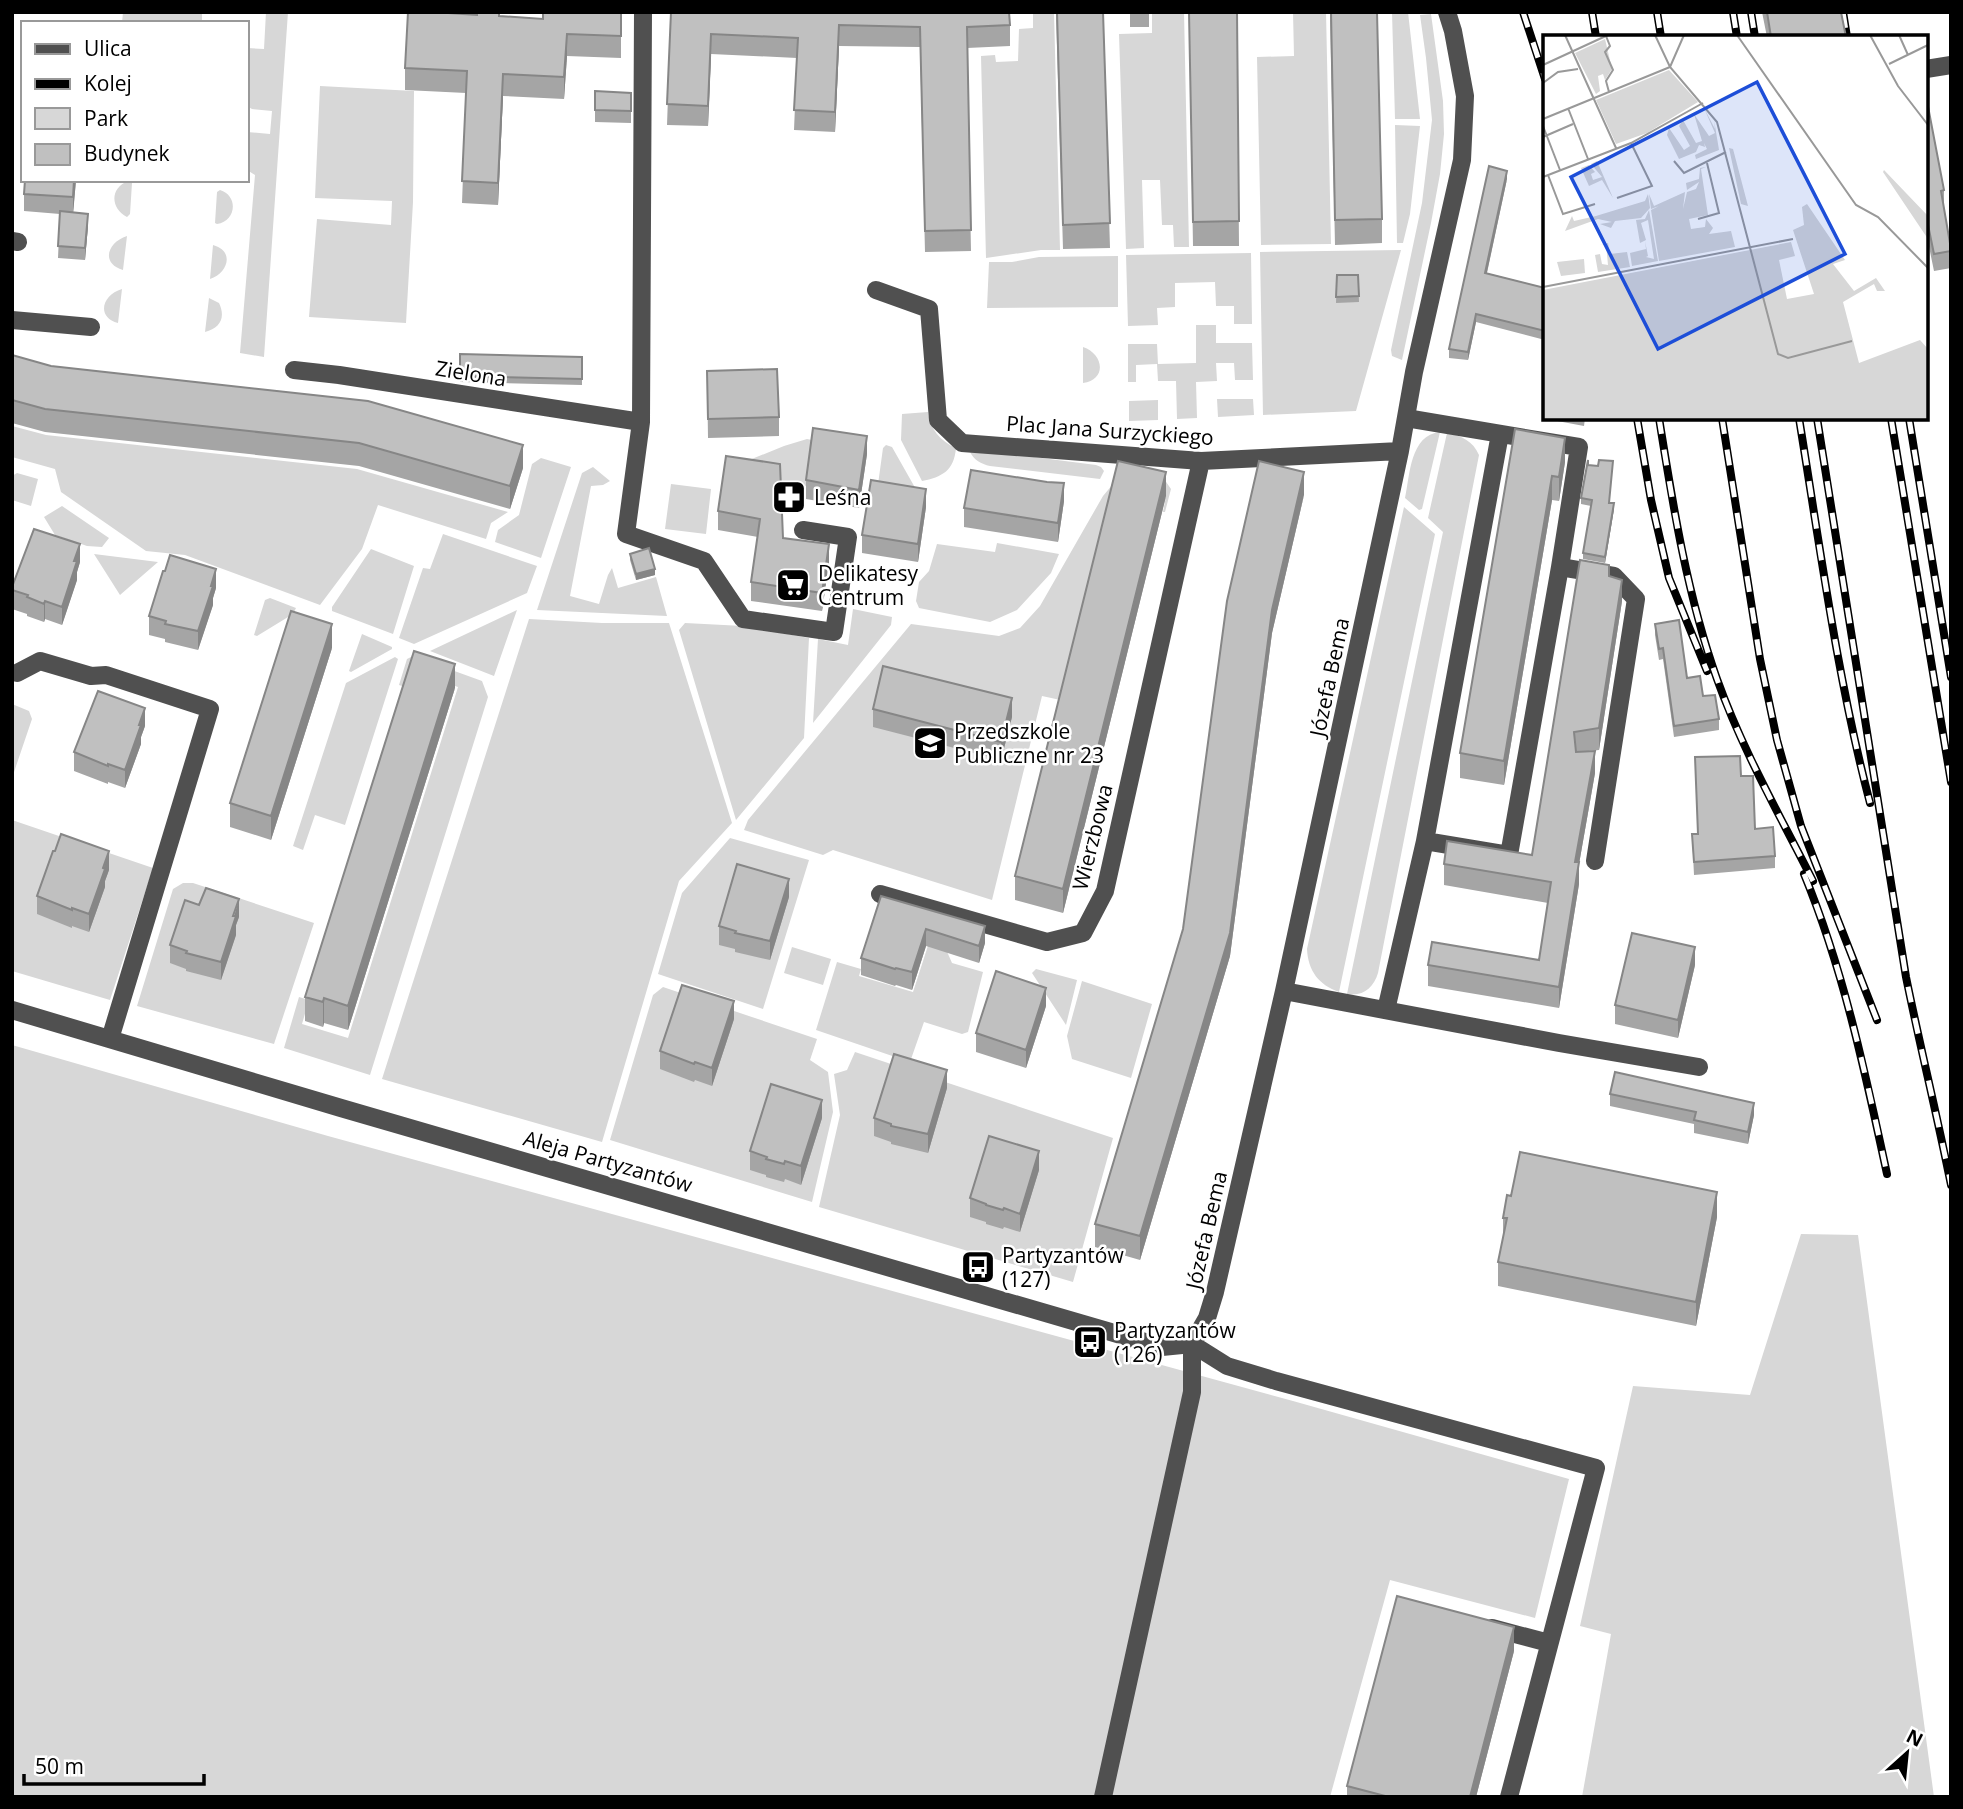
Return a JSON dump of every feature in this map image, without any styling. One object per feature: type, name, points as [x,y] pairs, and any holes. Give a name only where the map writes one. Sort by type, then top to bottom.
[{"type":"street","points":[[643,12],[642,422],[626,534],[704,561],[743,619],[834,632],[848,537],[803,530]]},
{"type":"street","name":"Józefa Bema","points":[[1103,1797],[1192,1392],[1192,1344],[1207,1318],[1215,1292],[1284,991],[1401,451],[1414,372],[1462,160],[1465,96],[1447,12]]},
{"type":"street","points":[[1928,69],[1951,65]]},
{"type":"street","name":"Plac Jana Surzyckiego","points":[[876,290],[929,309],[938,420],[962,443],[1201,461],[1401,451]]},
{"type":"street","points":[[12,320],[91,327]]},
{"type":"street","name":"Zielona","points":[[294,370],[642,422]]},
{"type":"street","points":[[1406,418],[1579,447],[1508,855],[1425,841]]},
{"type":"street","points":[[1386,1010],[1425,841],[1500,434]]},
{"type":"street","name":"Wierzbowa","points":[[880,894],[1047,942],[1083,933],[1105,891],[1201,461]]},
{"type":"street","points":[[1560,567],[1614,576],[1636,598],[1595,861]]},
{"type":"street","points":[[17,673],[40,662],[91,676],[106,675],[210,709],[110,1039]]},
{"type":"street","points":[[1284,991],[1699,1067]]},
{"type":"street","name":"Aleja Partyzantów","points":[[12,1010],[1162,1347],[1192,1344]]},
{"type":"street","points":[[1192,1344],[1227,1366],[1595,1468],[1509,1797]]},
{"type":"street","points":[[1472,1622],[1549,1643]]},
{"type":"green space","points":[[123,12],[202,12],[202,21],[122,21]]},
{"type":"green space","points":[[266,12],[288,12],[264,357],[240,353],[255,175],[248,171],[248,132],[270,134],[272,111],[248,107],[248,48],[264,49]]},
{"type":"green space","points":[[1033,12],[1054,12],[1060,250],[986,258],[981,56],[995,55],[996,62],[1018,61],[1019,29],[1033,28]]},
{"type":"green space","points":[[1152,12],[1184,12],[1189,247],[1174,247],[1173,225],[1162,225],[1160,180],[1142,180],[1144,248],[1126,249],[1119,34],[1152,33]]},
{"type":"green space","points":[[1293,12],[1326,12],[1331,244],[1261,245],[1257,57],[1294,56]]},
{"type":"green space","points":[[1392,12],[1408,12],[1420,119],[1395,119]]},
{"type":"green space","points":[[1431,14],[1443,101],[1444,134],[1431,223],[1402,360],[1392,356],[1391,350],[1422,203],[1432,120],[1420,15]]},
{"type":"green space","points":[[320,86],[414,91],[413,202],[406,323],[309,317],[317,219],[391,225],[392,201],[315,198]]},
{"type":"green space","points":[[1395,125],[1420,126],[1410,214],[1403,243],[1397,243]]},
{"type":"green space","points":[[132,183],[130,214],[127,217],[117,209],[114,198],[122,184]]},
{"type":"green space","points":[[220,190],[230,197],[233,208],[228,218],[217,224],[217,192]]},
{"type":"green space","points":[[127,236],[123,270],[111,263],[109,253],[115,243]]},
{"type":"green space","points":[[213,245],[224,252],[226,262],[221,272],[210,279]]},
{"type":"green space","points":[[1401,250],[1356,411],[1263,415],[1260,252]]},
{"type":"green space","points":[[1251,253],[1252,324],[1234,324],[1234,306],[1216,306],[1215,282],[1175,283],[1175,307],[1157,308],[1158,325],[1128,326],[1126,255]]},
{"type":"green space","points":[[1118,256],[1118,307],[987,308],[989,262],[1012,262],[1039,257]]},
{"type":"green space","points":[[122,289],[118,323],[107,316],[104,306],[110,296]]},
{"type":"green space","points":[[209,298],[219,303],[222,318],[218,325],[205,332]]},
{"type":"green space","points":[[1196,325],[1216,325],[1216,343],[1252,343],[1253,380],[1235,380],[1234,363],[1216,363],[1217,381],[1196,382],[1197,418],[1177,419],[1176,381],[1158,381],[1157,364],[1136,365],[1136,382],[1128,382],[1128,344],[1157,344],[1158,364],[1196,363]]},
{"type":"green space","points":[[1083,347],[1095,355],[1100,366],[1096,377],[1083,383]]},
{"type":"green space","points":[[1217,399],[1253,399],[1254,415],[1218,417]]},
{"type":"green space","points":[[1158,400],[1158,420],[1129,421],[1129,401]]},
{"type":"green space","points":[[928,412],[937,434],[956,448],[953,462],[946,472],[922,481],[901,440],[902,414]]},
{"type":"green space","points":[[12,426],[46,435],[357,469],[508,512],[491,523],[486,539],[378,505],[362,549],[320,605],[185,555],[146,551],[61,492],[55,469],[12,457]]},
{"type":"green space","points":[[1440,432],[1422,509],[1419,510],[1405,498],[1410,468],[1423,440]]},
{"type":"green space","points":[[1447,433],[1466,440],[1474,446],[1479,455],[1378,973],[1367,990],[1353,995],[1347,994],[1443,532],[1428,518]]},
{"type":"green space","points":[[807,439],[812,440],[807,486],[736,475],[737,465]]},
{"type":"green space","points":[[886,445],[892,447],[926,507],[876,499],[883,448]]},
{"type":"green space","points":[[971,449],[1096,465],[1104,471],[1100,479],[990,466],[976,459],[970,452]]},
{"type":"green space","points":[[541,458],[571,467],[541,558],[495,542],[498,530],[519,515],[532,464]]},
{"type":"green space","points":[[593,467],[610,481],[591,486],[570,596],[599,604],[612,568],[618,588],[656,577],[667,616],[537,610],[582,473]]},
{"type":"green space","points":[[17,473],[38,479],[31,506],[12,500],[12,476]]},
{"type":"green space","name":"Przedszkole Publiczne nr 23","points":[[1162,476],[1171,489],[1165,512],[1166,496],[1065,701],[1042,696],[992,900],[833,850],[823,855],[744,830],[748,820],[911,624],[999,636],[1020,628],[1040,606],[1103,496],[1118,478]]},
{"type":"green space","points":[[671,484],[711,489],[706,534],[665,529]]},
{"type":"green space","points":[[62,506],[109,538],[102,547],[87,546],[55,535],[44,517]]},
{"type":"green space","points":[[1404,507],[1435,534],[1339,992],[1316,976],[1307,949]]},
{"type":"green space","points":[[443,534],[537,566],[527,593],[414,644],[399,638],[423,568],[430,569]]},
{"type":"green space","points":[[997,543],[1059,554],[1051,573],[1017,610],[990,622],[919,608],[916,601],[919,582],[929,571],[937,544],[995,552]]},
{"type":"green space","points":[[371,549],[414,566],[393,634],[332,611],[332,607]]},
{"type":"green space","points":[[94,554],[158,562],[120,595]]},
{"type":"green space","points":[[270,598],[296,608],[293,614],[257,636],[254,635],[265,600]]},
{"type":"green space","points":[[853,609],[892,617],[891,625],[813,723],[818,639],[848,645]]},
{"type":"green space","points":[[517,610],[494,676],[430,651]]},
{"type":"green space","points":[[529,619],[669,623],[732,823],[679,881],[602,1142],[382,1079]]},
{"type":"green space","points":[[685,623],[743,626],[809,638],[804,738],[736,820],[679,630]]},
{"type":"green space","points":[[362,634],[392,649],[351,672],[349,671]]},
{"type":"green space","points":[[413,656],[482,681],[488,697],[370,1075],[284,1048],[299,997],[309,1000],[302,1024],[348,1038],[458,687],[414,672],[408,688],[399,685],[407,659]]},
{"type":"green space","points":[[395,657],[398,659],[345,825],[315,815],[303,850],[293,846],[346,683]]},
{"type":"green space","points":[[12,704],[29,711],[32,719],[12,778]]},
{"type":"green space","points":[[12,820],[153,868],[110,1000],[12,971]]},
{"type":"green space","points":[[730,838],[809,860],[763,1009],[658,974],[682,893]]},
{"type":"green space","points":[[183,883],[193,883],[314,923],[274,1044],[137,1006],[173,889]]},
{"type":"green space","points":[[935,924],[952,963],[983,972],[968,1032],[962,1034],[924,1022],[910,1062],[816,1030],[837,962],[861,969],[859,976],[913,992]]},
{"type":"green space","points":[[792,947],[831,959],[823,985],[784,973]]},
{"type":"green space","points":[[1036,969],[1077,980],[1066,1025],[1032,973]]},
{"type":"green space","points":[[1082,981],[1152,1004],[1131,1078],[1072,1059],[1067,1036]]},
{"type":"green space","points":[[663,987],[817,1039],[810,1060],[828,1072],[833,1112],[812,1202],[610,1140],[653,995]]},
{"type":"green space","points":[[12,1045],[328,1136],[1569,1479],[1535,1618],[1390,1580],[1330,1797],[12,1797]]},
{"type":"green space","points":[[855,1052],[1113,1138],[1073,1282],[819,1207],[840,1115],[834,1074],[847,1070]]},
{"type":"green space","points":[[1801,1234],[1858,1235],[1934,1797],[1582,1797],[1611,1634],[1580,1626],[1633,1386],[1750,1395]]},
{"type":"building","points":[[408,12],[477,15],[477,12],[499,13],[499,16],[543,19],[543,12],[621,12],[621,36],[567,34],[564,77],[503,74],[498,183],[462,181],[467,71],[405,68]]},
{"type":"building","points":[[671,12],[1009,12],[1010,25],[967,27],[971,230],[925,231],[920,27],[839,25],[835,112],[794,110],[798,38],[711,34],[708,106],[667,104]]},
{"type":"building","points":[[1057,12],[1103,12],[1110,223],[1063,225]]},
{"type":"building","points":[[1189,12],[1237,12],[1239,221],[1193,222]]},
{"type":"building","points":[[1331,12],[1377,12],[1382,219],[1335,220]]},
{"type":"building","points":[[1767,12],[1841,12],[1846,35],[1771,35]]},
{"type":"building","points":[[595,91],[631,93],[631,111],[595,110]]},
{"type":"building","points":[[1928,106],[1944,190],[1941,191],[1951,249],[1934,254],[1928,225]]},
{"type":"building","points":[[1489,166],[1507,171],[1485,273],[1543,288],[1543,331],[1476,314],[1468,352],[1449,349]]},
{"type":"building","points":[[25,182],[74,182],[73,197],[24,194]]},
{"type":"building","points":[[60,211],[88,214],[85,248],[58,246]]},
{"type":"building","points":[[1337,275],[1358,275],[1359,296],[1336,297]]},
{"type":"building","points":[[460,354],[582,357],[582,379],[460,376]]},
{"type":"building","points":[[12,355],[51,366],[368,401],[523,445],[510,486],[359,443],[45,409],[12,400]]},
{"type":"building","points":[[777,369],[779,417],[708,419],[707,371]]},
{"type":"building","points":[[813,428],[867,436],[859,490],[806,480]]},
{"type":"building","points":[[1515,429],[1565,438],[1559,477],[1552,476],[1504,761],[1460,753]]},
{"type":"building","points":[[726,456],[780,464],[783,538],[829,544],[822,593],[751,582],[760,519],[718,511]]},
{"type":"building","points":[[1588,460],[1588,465],[1598,466],[1599,460],[1613,461],[1609,503],[1614,503],[1605,557],[1583,553],[1592,500],[1581,498]]},
{"type":"building","points":[[1118,461],[1166,472],[1063,889],[1015,876]]},
{"type":"building","points":[[1259,461],[1304,472],[1272,610],[1230,933],[1140,1236],[1095,1224],[1183,929],[1227,601]]},
{"type":"building","points":[[971,470],[1064,483],[1058,523],[964,508]]},
{"type":"building","points":[[871,480],[926,489],[918,544],[862,535]]},
{"type":"building","points":[[34,529],[80,544],[62,607],[45,601],[44,604],[12,590]]},
{"type":"building","points":[[649,548],[655,569],[636,574],[630,554]]},
{"type":"building","points":[[170,555],[216,569],[198,631],[165,624],[166,621],[149,616]]},
{"type":"building","points":[[1580,560],[1609,565],[1609,576],[1622,580],[1599,728],[1574,732],[1576,752],[1595,751],[1575,862],[1579,862],[1559,987],[1428,965],[1432,942],[1539,960],[1551,882],[1444,864],[1447,841],[1532,855]]},
{"type":"building","points":[[291,611],[332,624],[271,816],[230,803]]},
{"type":"building","points":[[1679,620],[1687,678],[1700,676],[1703,696],[1715,695],[1719,719],[1674,726],[1663,648],[1659,649],[1655,624]]},
{"type":"building","points":[[414,651],[455,664],[348,1006],[324,998],[323,1002],[305,997]]},
{"type":"building","points":[[883,666],[1012,698],[1001,742],[873,709]]},
{"type":"building","points":[[98,691],[145,708],[125,770],[74,752]]},
{"type":"building","points":[[1740,756],[1741,776],[1753,776],[1755,829],[1773,827],[1775,856],[1694,862],[1692,834],[1698,834],[1695,757]]},
{"type":"building","points":[[61,834],[109,851],[89,914],[37,896]]},
{"type":"building","points":[[737,864],[789,879],[770,941],[735,933],[736,931],[719,926]]},
{"type":"building","points":[[206,888],[239,899],[221,962],[186,953],[187,951],[170,945],[185,900],[199,905]]},
{"type":"building","points":[[881,896],[985,926],[979,946],[926,929],[912,972],[861,958]]},
{"type":"building","points":[[1632,933],[1695,947],[1678,1020],[1615,1005]]},
{"type":"building","points":[[996,971],[1046,988],[1026,1050],[976,1033]]},
{"type":"building","points":[[682,985],[734,1001],[712,1068],[660,1051]]},
{"type":"building","points":[[894,1054],[947,1070],[928,1134],[891,1126],[874,1118]]},
{"type":"building","points":[[1615,1072],[1754,1103],[1748,1132],[1694,1120],[1696,1112],[1610,1094]]},
{"type":"building","points":[[771,1084],[822,1100],[801,1166],[766,1159],[767,1157],[750,1151]]},
{"type":"building","points":[[989,1136],[1039,1151],[1020,1214],[970,1198]]},
{"type":"building","points":[[1520,1152],[1717,1192],[1696,1302],[1498,1262],[1507,1218],[1503,1218],[1507,1195],[1511,1196]]},
{"type":"building","points":[[1397,1596],[1514,1627],[1470,1797],[1389,1797],[1347,1786]]},
{"type":"railway","points":[[1523,12],[1543,73]]},
{"type":"railway","points":[[1592,12],[1596,35]]},
{"type":"railway","points":[[1657,12],[1661,35]]},
{"type":"railway","points":[[1733,12],[1737,35]]},
{"type":"railway","points":[[1751,12],[1755,35]]},
{"type":"railway","points":[[1843,12],[1847,35]]},
{"type":"railway","points":[[1637,420],[1651,500],[1669,578],[1707,671]]},
{"type":"railway","points":[[1659,420],[1689,583],[1706,647],[1749,756],[1813,881]]},
{"type":"railway","points":[[1722,420],[1760,659],[1777,740],[1801,826],[1877,1020]]},
{"type":"railway","points":[[1799,420],[1839,660],[1870,803]]},
{"type":"railway","points":[[1817,420],[1906,977],[1951,1185]]},
{"type":"railway","points":[[1891,420],[1951,782]]},
{"type":"railway","points":[[1909,420],[1951,677]]},
{"type":"railway","points":[[1804,874],[1842,985],[1887,1174]]},
{"type":"place","name":"Leśna","points":[[789,497]]},
{"type":"place","name":"Delikatesy Centrum","points":[[793,585]]},
{"type":"place","name":"Przedszkole Publiczne nr 23","points":[[930,743]]},
{"type":"place","name":"Partyzantów (127)","points":[[978,1267]]},
{"type":"place","name":"Partyzantów (126)","points":[[1090,1342]]}]
